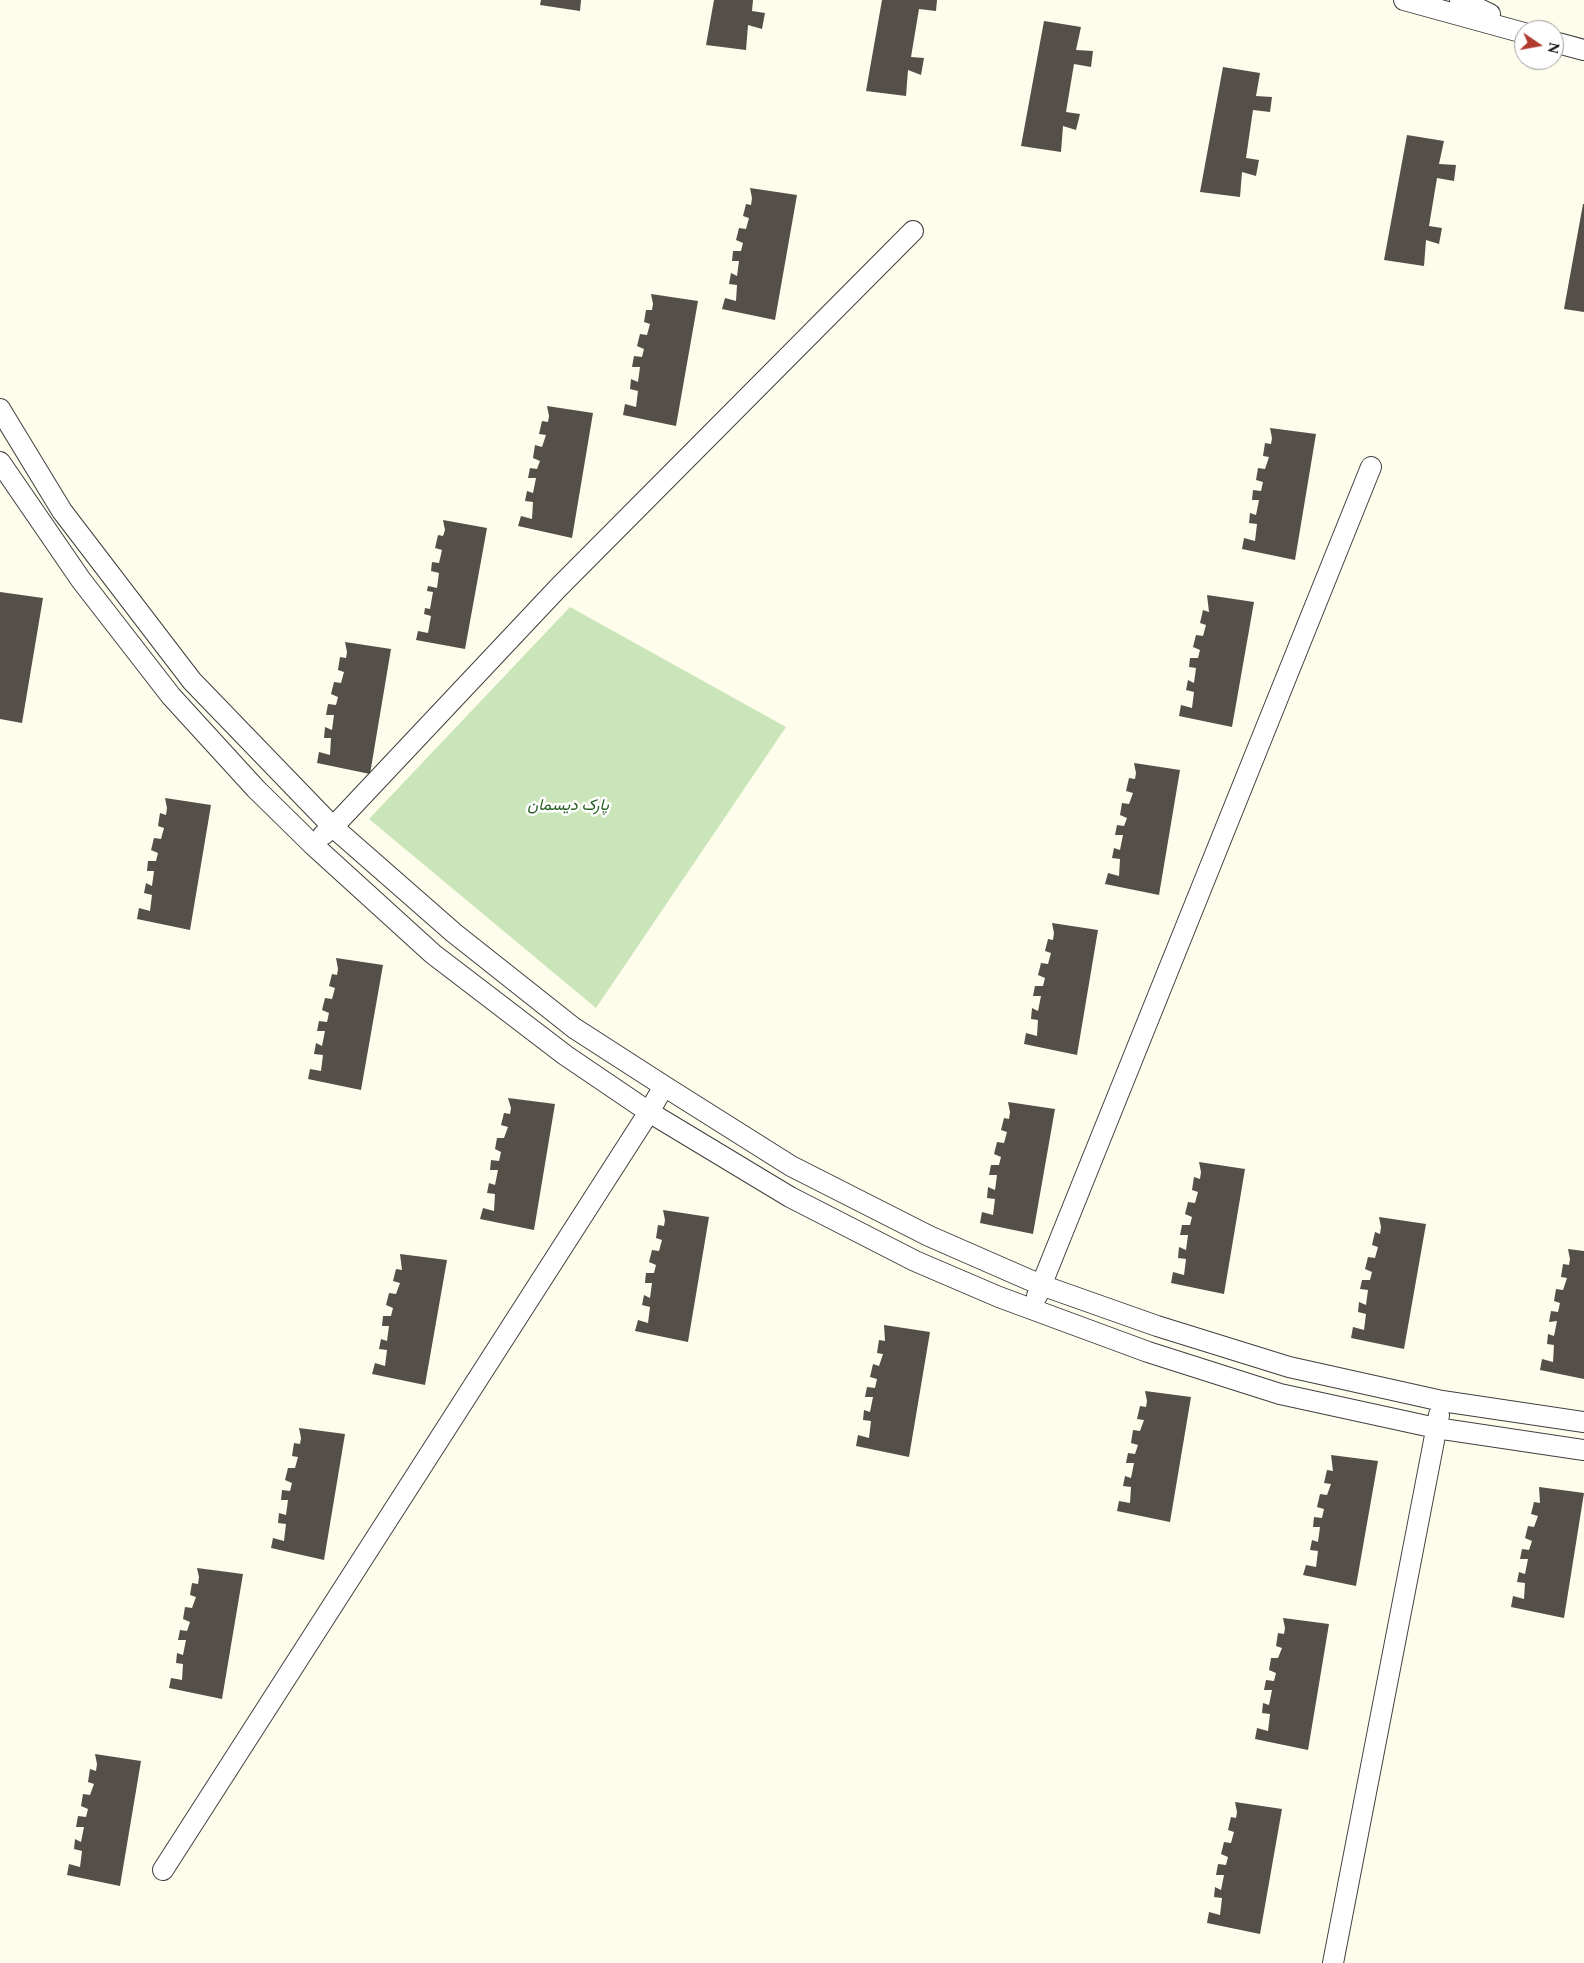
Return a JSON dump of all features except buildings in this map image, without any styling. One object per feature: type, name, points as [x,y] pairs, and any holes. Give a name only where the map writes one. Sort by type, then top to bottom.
[{"type":"street","points":[[1404,0],[1514,29]]},
{"type":"street","points":[[1460,0],[1514,27]]},
{"type":"street","points":[[1564,45],[1584,50]]},
{"type":"street","points":[[312,844],[333,827],[558,588],[913,231]]},
{"type":"street","points":[[0,409],[62,511],[192,681],[333,827],[454,933],[574,1028],[664,1086],[791,1166],[929,1236],[1041,1285],[1157,1326],[1289,1367],[1442,1401],[1584,1422]]},
{"type":"street","points":[[0,462],[81,580],[171,696],[256,789],[312,844],[433,954],[565,1055],[649,1112],[790,1197],[915,1261],[999,1298],[1148,1352],[1280,1394],[1436,1428],[1584,1450]]},
{"type":"street","points":[[1032,1310],[1371,467]]},
{"type":"street","points":[[163,1870],[664,1086]]},
{"type":"street","points":[[1333,1963],[1442,1401]]},
{"type":"green space","name":"پارک دیسمان","points":[[570,607],[786,727],[596,1008],[369,819]]}]
